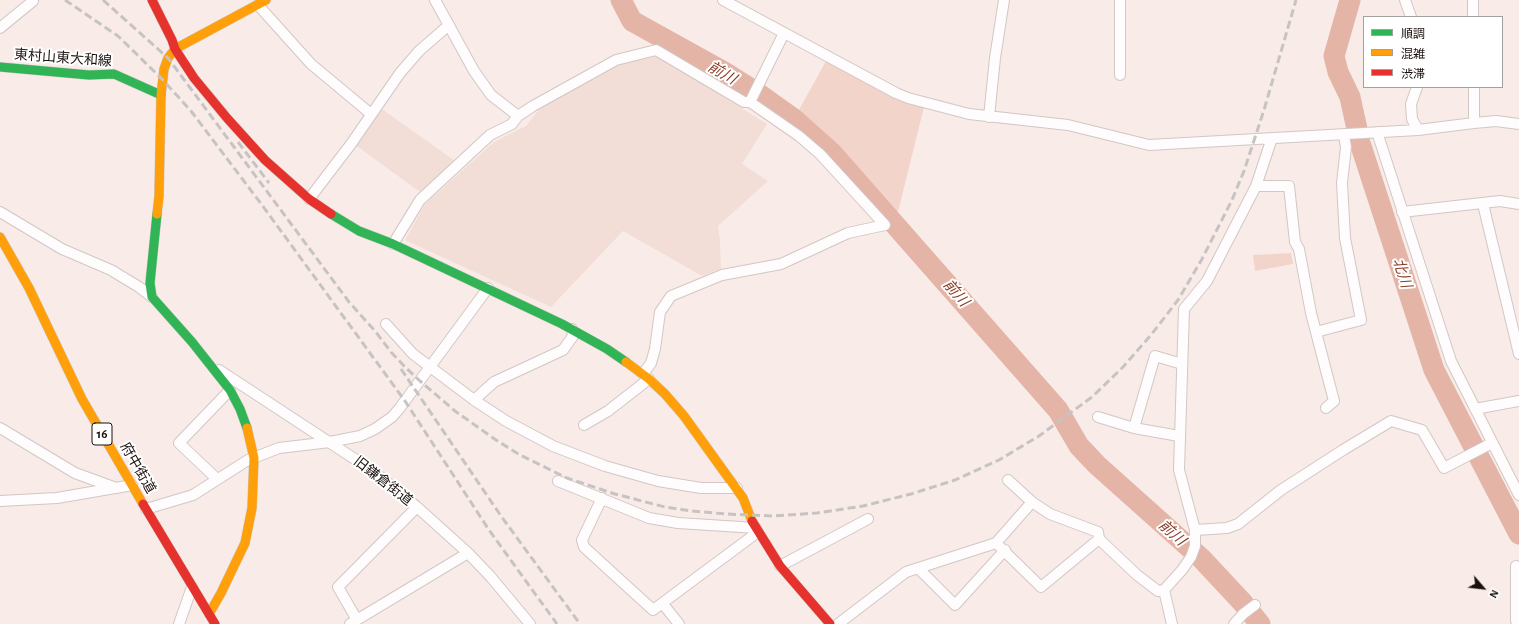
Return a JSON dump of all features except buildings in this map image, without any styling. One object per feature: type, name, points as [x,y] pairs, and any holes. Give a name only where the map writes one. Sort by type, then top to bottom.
[{"type":"street","points":[[152,0],[175,49],[199,83],[227,118],[265,160],[309,200],[359,231],[393,244],[572,329],[607,350],[646,377],[665,394],[684,416],[737,488],[757,530],[780,566],[830,623],[906,572],[996,543],[1032,502]]},
{"type":"street","points":[[435,0],[474,72],[491,95],[518,116]]},
{"type":"street","points":[[723,0],[896,93],[969,114],[1068,125],[1149,145],[1346,135],[1366,132],[1418,130],[1496,121],[1519,124]]},
{"type":"street","points":[[989,117],[995,58],[1004,0]]},
{"type":"street","points":[[1120,0],[1120,75]]},
{"type":"street","points":[[1405,0],[1411,16]]},
{"type":"street","points":[[1473,0],[1473,16]]},
{"type":"street","points":[[0,28],[33,1]]},
{"type":"street","points":[[152,297],[150,283],[159,196],[160,95],[164,69],[168,58],[175,49],[262,3],[311,64],[371,114]]},
{"type":"street","points":[[309,200],[351,144],[400,73],[419,51],[449,25]]},
{"type":"street","points":[[750,102],[784,33]]},
{"type":"street","points":[[393,244],[420,200],[490,135],[512,124],[518,116],[533,106],[616,60],[656,50],[744,102],[750,102],[799,136],[820,154],[885,225],[848,233],[781,264],[722,275],[671,296],[660,312],[655,349],[646,377],[608,411],[584,425]]},
{"type":"street","name":"東村山東大和線","points":[[0,67],[89,75],[114,74],[160,95]]},
{"type":"street","points":[[1417,88],[1411,104],[1412,119],[1418,130]]},
{"type":"street","points":[[1474,88],[1474,123]]},
{"type":"street","points":[[1377,132],[1451,361],[1475,409],[1488,445],[1519,495]]},
{"type":"street","points":[[1316,332],[1361,320],[1345,238],[1342,183],[1346,135]]},
{"type":"street","points":[[1008,480],[1032,502],[1050,514],[1098,532],[1099,539],[1137,575],[1158,591],[1164,590],[1182,570],[1191,557],[1195,546],[1195,530],[1179,470],[1184,309],[1207,281],[1256,186],[1272,138]]},
{"type":"street","points":[[1256,186],[1289,186],[1295,242],[1299,250],[1316,332],[1334,401],[1326,408]]},
{"type":"street","points":[[1402,212],[1500,201],[1519,204]]},
{"type":"street","points":[[1483,204],[1519,354]]},
{"type":"street","points":[[0,212],[62,249],[111,270],[139,287],[152,297],[212,366],[230,390],[240,409],[248,428],[254,458],[252,508],[245,543],[221,593],[209,614]]},
{"type":"street","name":"府中街道","points":[[0,237],[29,288],[82,399],[215,624]]},
{"type":"street","points":[[146,509],[193,495],[217,479],[254,458],[279,448],[330,442],[360,436],[375,429],[399,410],[488,288]]},
{"type":"street","points":[[386,324],[413,354],[430,367],[474,400],[506,421],[533,436],[605,466],[658,481],[702,488],[737,488]]},
{"type":"street","points":[[474,400],[494,382],[563,350],[573,336],[572,329]]},
{"type":"street","points":[[1134,428],[1155,356],[1182,364]]},
{"type":"street","name":"旧鎌倉街道","points":[[212,366],[373,470],[468,553],[490,576],[530,624]]},
{"type":"street","points":[[217,479],[179,443],[230,390]]},
{"type":"street","points":[[1475,409],[1519,401]]},
{"type":"street","points":[[1098,417],[1134,428],[1179,436]]},
{"type":"street","points":[[1195,530],[1227,528],[1238,524],[1281,490],[1343,450],[1391,422],[1422,430],[1444,468],[1488,445]]},
{"type":"street","points":[[0,428],[74,473],[116,488]]},
{"type":"street","points":[[558,481],[649,518],[678,523],[757,530]]},
{"type":"street","points":[[0,501],[57,498],[132,485]]},
{"type":"street","points":[[602,498],[582,540],[584,547],[653,610],[663,604],[757,530]]},
{"type":"street","points":[[417,507],[338,587],[354,622],[468,553]]},
{"type":"street","points":[[780,566],[868,519]]},
{"type":"street","points":[[996,543],[1005,550],[1041,587],[1099,539]]},
{"type":"street","points":[[918,568],[955,605],[1005,550]]},
{"type":"street","points":[[1516,566],[1516,621]]},
{"type":"street","points":[[179,624],[192,587]]},
{"type":"street","points":[[1164,590],[1172,624]]},
{"type":"street","points":[[663,604],[679,624]]},
{"type":"street","points":[[1234,624],[1243,614],[1255,605]]},
{"type":"shaded area","points":[[657,55],[767,124],[742,164],[768,181],[718,226],[721,269],[702,276],[623,231],[551,307],[405,240],[425,204],[494,142],[526,126],[541,107],[617,64]]},
{"type":"shaded area","points":[[826,61],[924,107],[895,224],[831,152],[794,119]]},
{"type":"shaded area","points":[[379,107],[455,161],[420,192],[354,144]]},
{"type":"shaded area","points":[[1291,253],[1293,264],[1255,271],[1253,255]]},
{"type":"waterway","name":"前川","points":[[621,0],[632,21],[724,72],[759,94],[794,119],[831,152],[1058,410],[1079,446],[1097,465],[1201,558],[1243,603],[1260,624]]},
{"type":"waterway","name":"北川","points":[[1350,0],[1334,56],[1338,72],[1350,97],[1360,143],[1434,370],[1519,534]]},
{"type":"railway","points":[[65,0],[118,36],[162,79],[191,111],[262,205],[405,401],[489,530],[557,624]]},
{"type":"railway","points":[[103,0],[168,58],[349,302],[405,367],[455,411],[520,455],[567,478],[615,494],[665,507],[692,511],[773,516],[817,513],[863,506],[911,494],[955,480],[999,460],[1039,436],[1092,397],[1123,367],[1151,335],[1178,300],[1202,259],[1232,200],[1244,171],[1264,110],[1296,0]]},
{"type":"railway","points":[[238,142],[269,183]]},
{"type":"railway","points":[[401,369],[501,516],[580,624]]},
{"type":"traffic: fast","points":[[0,67],[89,75],[114,74],[161,95]]},
{"type":"traffic: fast","points":[[157,214],[150,283],[152,297],[192,342],[230,390],[240,409],[247,428]]},
{"type":"traffic: fast","points":[[331,214],[359,231],[393,244],[562,324],[607,349],[626,362]]},
{"type":"traffic: slow","points":[[157,214],[159,196],[161,95],[164,69],[168,58],[175,49],[266,0]]},
{"type":"traffic: slow","points":[[0,237],[29,288],[82,399],[143,504]]},
{"type":"traffic: slow","points":[[626,362],[649,379],[665,394],[684,416],[743,498],[752,521]]},
{"type":"traffic: slow","points":[[209,614],[221,593],[245,543],[252,508],[254,458],[247,428]]},
{"type":"traffic: jam","points":[[152,0],[175,49],[194,78],[227,118],[265,160],[309,199],[331,214]]},
{"type":"traffic: jam","points":[[143,504],[215,624]]},
{"type":"traffic: jam","points":[[752,521],[780,566],[830,624]]}]
